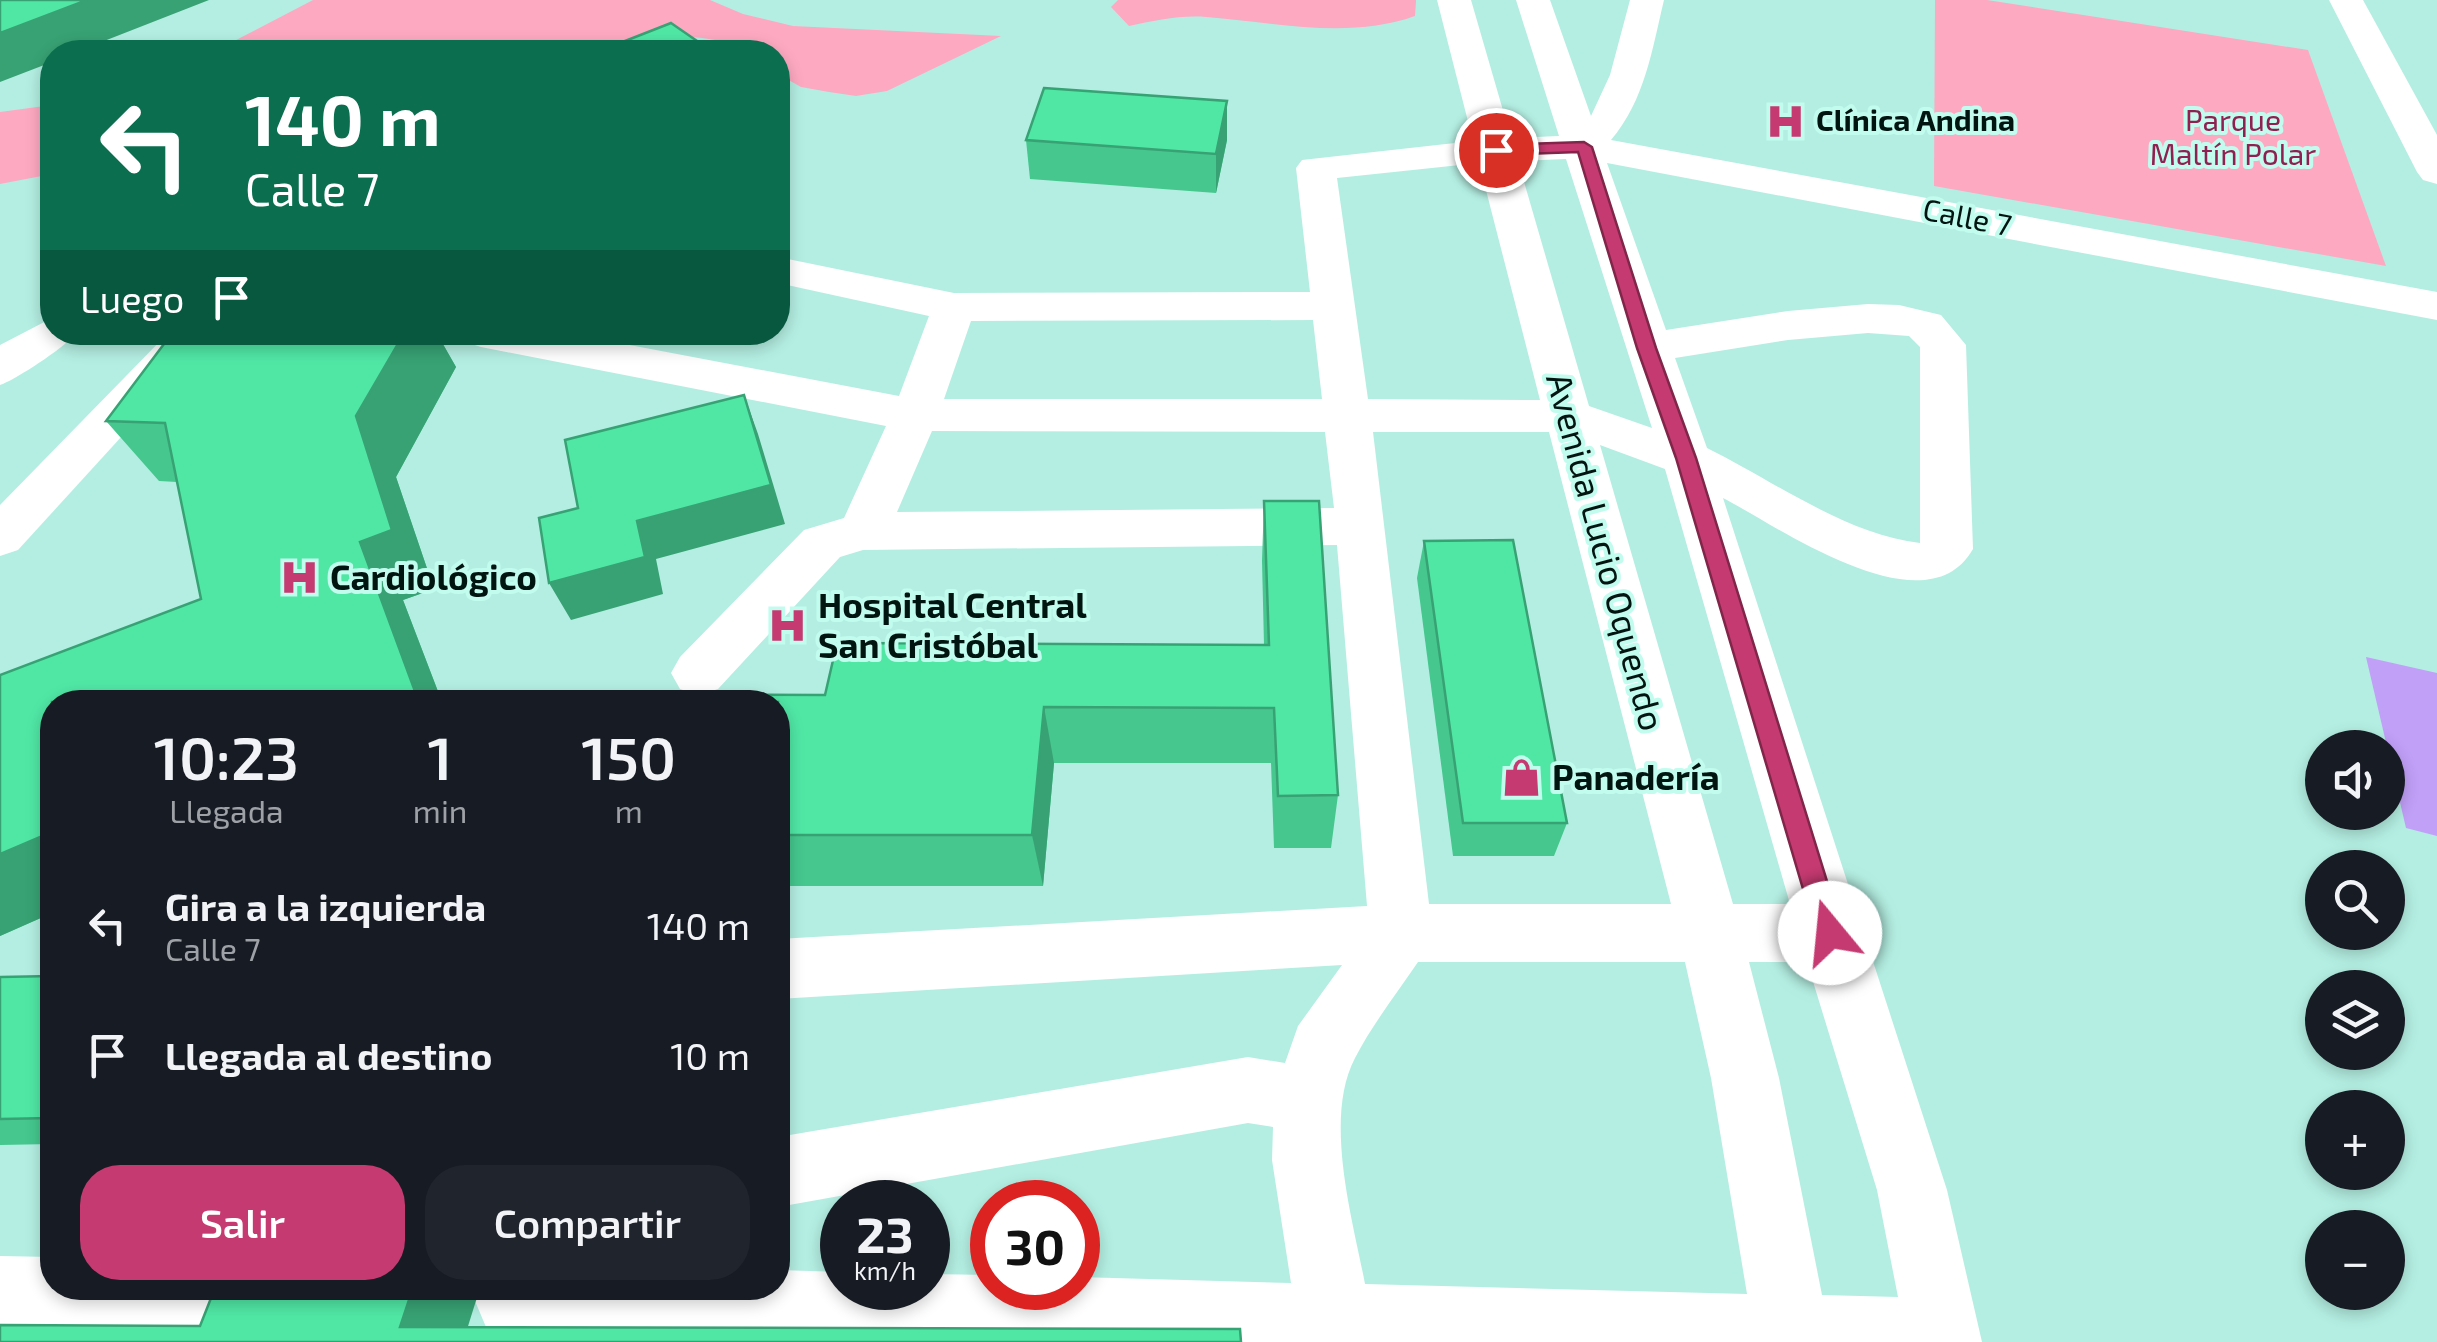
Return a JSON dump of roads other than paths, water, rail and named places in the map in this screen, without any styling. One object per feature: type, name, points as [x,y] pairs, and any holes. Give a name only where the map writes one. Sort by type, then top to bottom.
[{"type":"street","name":"Avenida Lucio Oquendo","points":[[1454,0],[1711,936],[1746,1078],[1793,1339]]},
{"type":"street","points":[[512,1301],[1334,1332],[1943,1339],[1912,1190],[1686,458],[1533,0]]},
{"type":"street","points":[[1584,147],[1612,115],[1628,76],[1646,0]]},
{"type":"street","points":[[2346,0],[2437,172]]},
{"type":"street","name":"Calle 7","points":[[1334,306],[1316,168],[1496,150],[1584,147],[2437,306]]},
{"type":"street","points":[[790,273],[954,307],[1334,306],[1361,526],[1400,933],[1351,1012],[1322,1049],[1308,1109],[1307,1160],[1334,1332]]},
{"type":"street","points":[[863,530],[915,415],[954,307]]},
{"type":"street","points":[[548,345],[915,415],[1567,416],[1686,458],[1748,488],[1790,516],[1893,559],[1928,563],[1948,549],[1943,345],[1925,324],[1893,317],[1765,330],[1647,348]]},
{"type":"street","points":[[0,370],[24,348],[40,340]]},
{"type":"street","points":[[0,537],[183,345]]},
{"type":"street","points":[[699,673],[822,543],[863,530],[1361,526]]},
{"type":"street","points":[[790,969],[1400,933],[1830,933]]},
{"type":"street","points":[[790,1170],[1248,1090],[1275,1092],[1308,1109]]},
{"type":"street","points":[[0,1294],[40,1294]]},
{"type":"place","name":"Clínica Andina","points":[[1786,121]]},
{"type":"place","name":"Cardiológico","points":[[300,578]]},
{"type":"place","name":"Hospital Central San Cristóbal","points":[[788,626]]},
{"type":"place","name":"Panadería","points":[[1522,778]]},
{"type":"park label","name":"Parque Maltín Polar","points":[[2233,138]]}]
